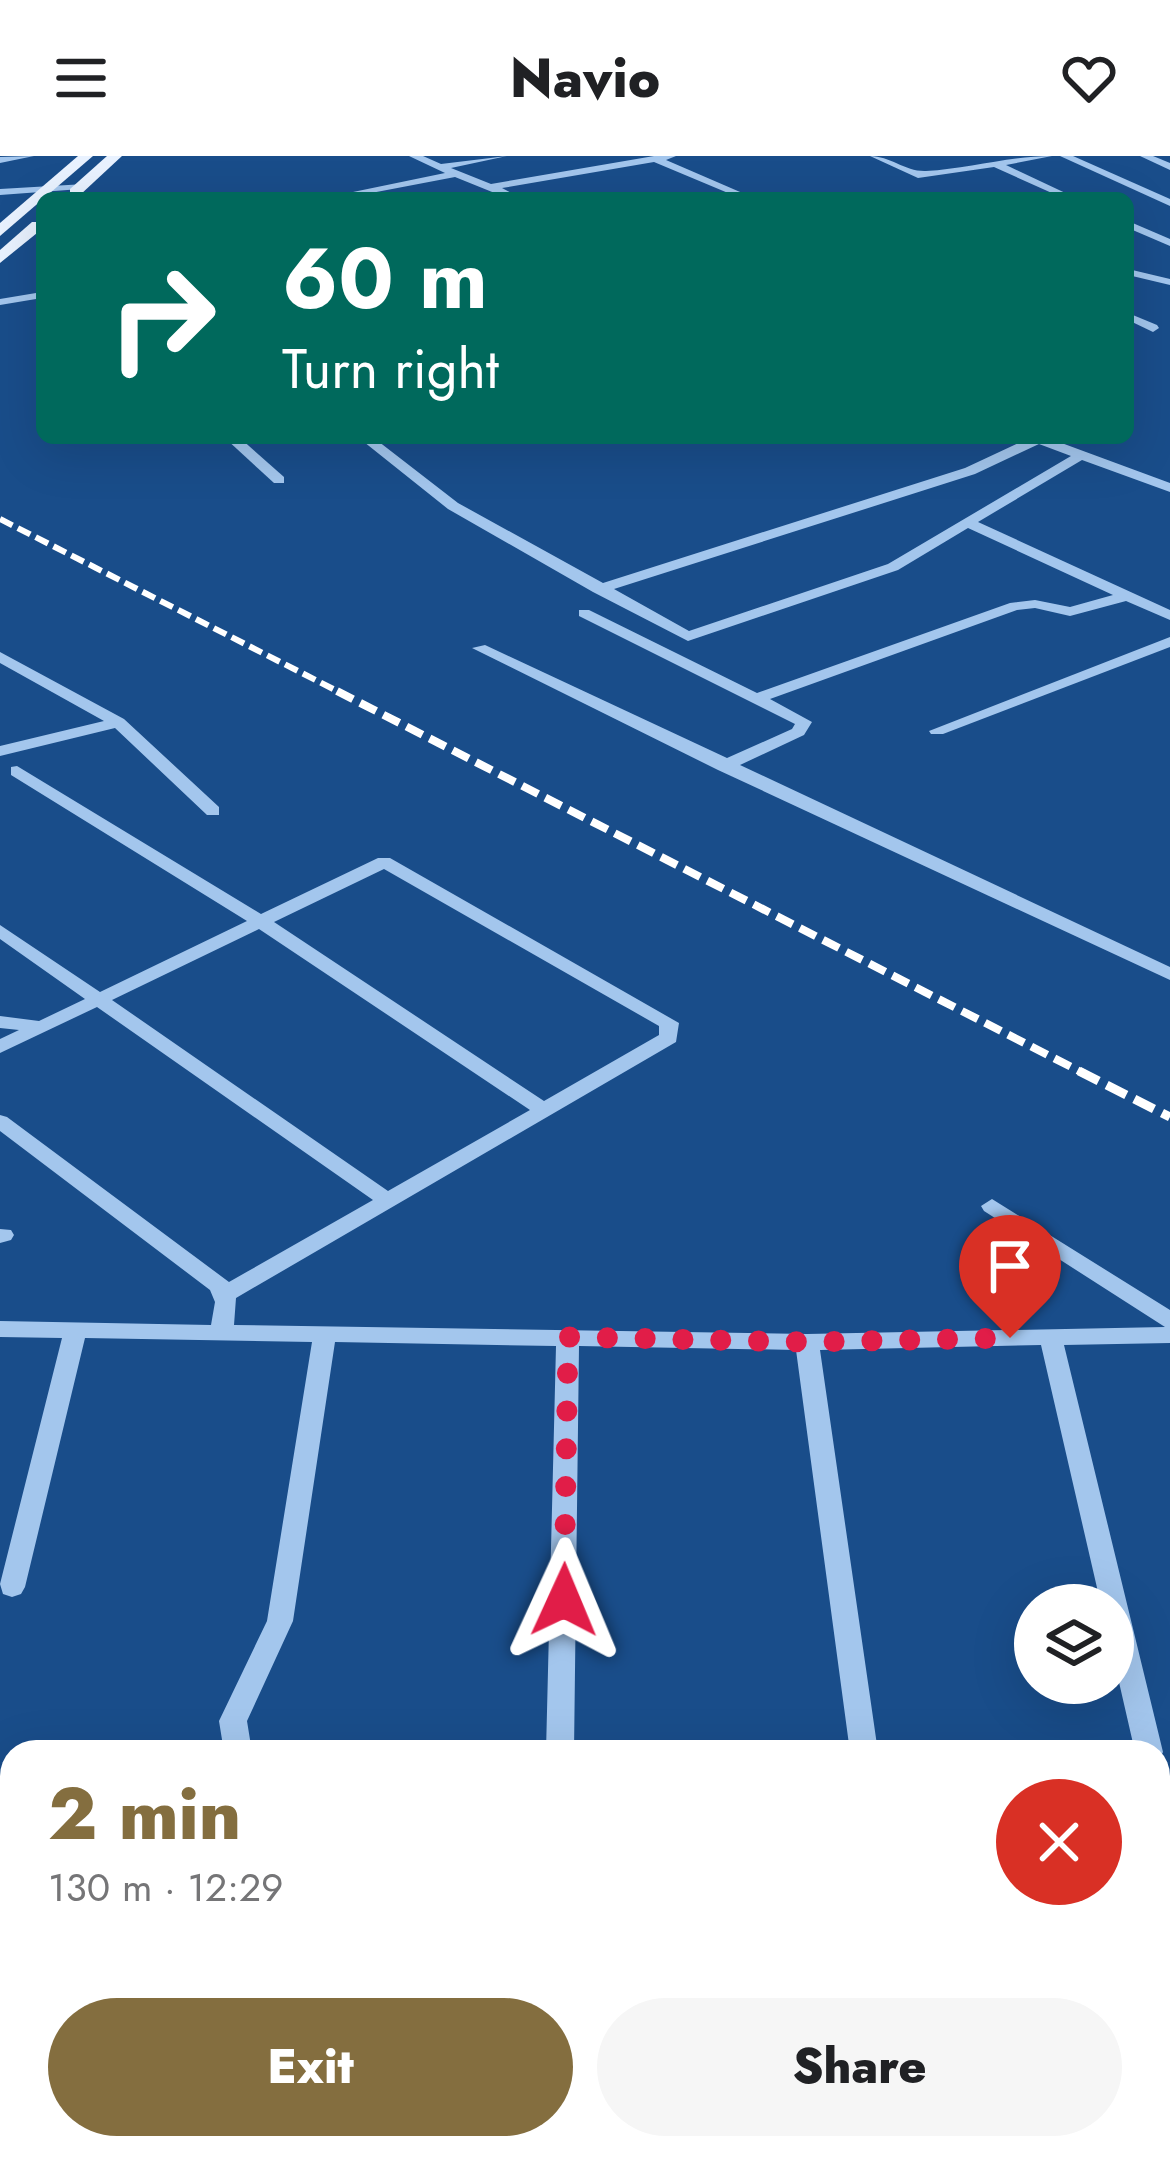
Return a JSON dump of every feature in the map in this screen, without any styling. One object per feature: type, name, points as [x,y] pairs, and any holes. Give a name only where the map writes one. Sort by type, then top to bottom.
[{"type":"main road","points":[[47,192],[86,156]]},
{"type":"main road","points":[[80,192],[116,156]]},
{"type":"main road","points":[[2,228],[36,201]]},
{"type":"main road","points":[[0,258],[36,226]]},
{"type":"street","points":[[0,160],[28,156]]},
{"type":"street","points":[[414,156],[503,192]]},
{"type":"street","points":[[441,166],[502,156]]},
{"type":"street","points":[[492,187],[671,156]]},
{"type":"street","points":[[875,156],[918,175],[1047,156]]},
{"type":"street","points":[[1065,156],[1170,203]]},
{"type":"street","points":[[1145,156],[1170,167]]},
{"type":"street","points":[[652,158],[734,192]]},
{"type":"street","points":[[998,165],[1058,192]]},
{"type":"street","points":[[360,192],[459,173]]},
{"type":"street","points":[[0,192],[56,185],[73,192]]},
{"type":"street","points":[[1134,227],[1170,243]]},
{"type":"street","points":[[1134,273],[1170,282]]},
{"type":"street","points":[[0,302],[36,296]]},
{"type":"street","points":[[1134,319],[1153,328]]},
{"type":"street","points":[[239,444],[279,480]]},
{"type":"street","points":[[374,444],[452,506],[675,633],[695,635],[880,573],[1081,455]]},
{"type":"street","points":[[598,590],[970,471],[1027,444]]},
{"type":"street","points":[[1051,444],[1170,488]]},
{"type":"street","points":[[969,523],[1170,616]]},
{"type":"street","points":[[758,698],[1015,606],[1035,604],[1070,613],[1126,596]]},
{"type":"street","points":[[584,613],[798,717],[804,727],[724,766]]},
{"type":"street","points":[[938,731],[1170,642]]},
{"type":"street","points":[[480,648],[1170,974]]},
{"type":"street","points":[[0,657],[118,722],[214,811]]},
{"type":"street","points":[[0,676],[24,671]]},
{"type":"street","points":[[0,751],[118,722]]},
{"type":"street","points":[[17,771],[258,920],[544,1110]]},
{"type":"street","points":[[0,1047],[375,863],[396,865],[669,1023],[669,1038],[225,1294]]},
{"type":"street","points":[[0,931],[389,1201]]},
{"type":"street","points":[[0,1022],[40,1027]]},
{"type":"street","points":[[0,1120],[225,1294]]},
{"type":"street","points":[[992,1206],[1170,1322]]},
{"type":"street","points":[[222,1330],[225,1294]]},
{"type":"street","points":[[0,1329],[807,1342],[1170,1335]]},
{"type":"street","points":[[12,1587],[76,1329]]},
{"type":"street","points":[[236,1740],[233,1721],[243,1693],[280,1621],[325,1332]]},
{"type":"street","points":[[561,1740],[568,1337]]},
{"type":"street","points":[[1051,1337],[1146,1740]]},
{"type":"street","points":[[807,1342],[862,1740]]},
{"type":"railway","points":[[0,519],[343,694]]},
{"type":"railway","points":[[337,691],[1085,1074]]},
{"type":"railway","points":[[1079,1071],[1170,1117]]},
{"type":"route","points":[[564,1600],[568,1337],[807,1342],[1010,1338]]}]
